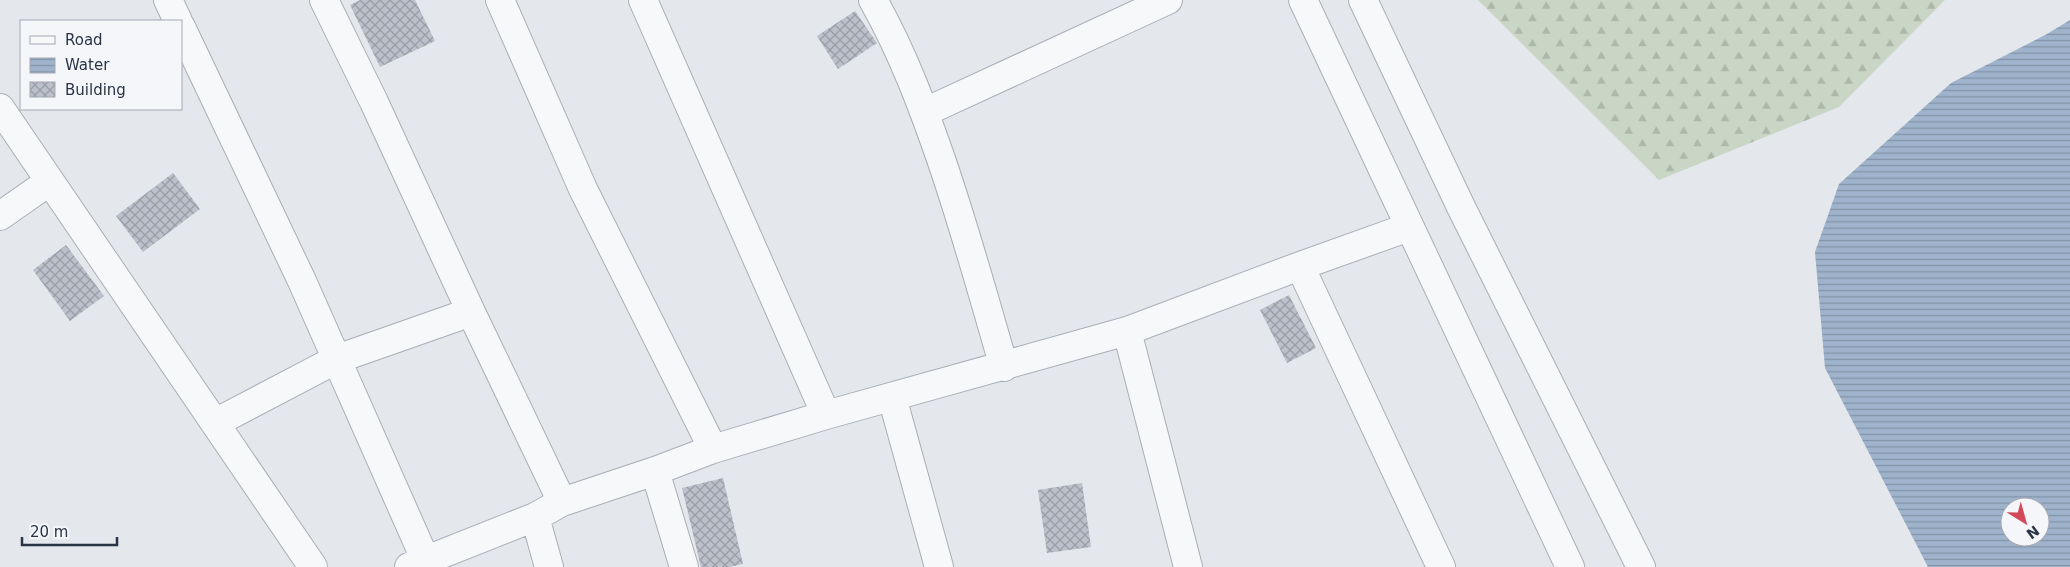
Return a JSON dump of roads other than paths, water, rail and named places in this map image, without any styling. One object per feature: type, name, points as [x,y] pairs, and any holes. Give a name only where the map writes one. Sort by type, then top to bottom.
[{"type":"street","points":[[168,0],[178,20]]},
{"type":"street","points":[[324,0],[562,502]]},
{"type":"street","points":[[500,0],[583,189],[713,449]]},
{"type":"street","points":[[643,0],[826,414]]},
{"type":"street","points":[[1303,0],[1570,567]]},
{"type":"street","points":[[1363,0],[1461,207],[1641,567]]},
{"type":"street","points":[[882,3],[886,22],[925,112],[960,215],[1004,367]]},
{"type":"street","points":[[925,112],[1154,3]]},
{"type":"street","points":[[182,29],[337,359],[418,563],[535,517],[562,502],[655,471],[713,449],[826,414],[1128,332],[1300,266],[1410,227]]},
{"type":"street","points":[[0,108],[313,567]]},
{"type":"street","points":[[0,216],[50,181]]},
{"type":"street","points":[[1300,266],[1441,567]]},
{"type":"street","points":[[216,423],[337,359],[471,312]]},
{"type":"street","points":[[1128,332],[1188,567]]},
{"type":"street","points":[[892,397],[939,567]]},
{"type":"street","points":[[655,471],[684,567]]},
{"type":"street","points":[[535,517],[549,567]]},
{"type":"water","points":[[2070,20],[2070,567],[1928,567],[1825,368],[1815,252],[1839,184],[1951,83],[2047,34]]}]
